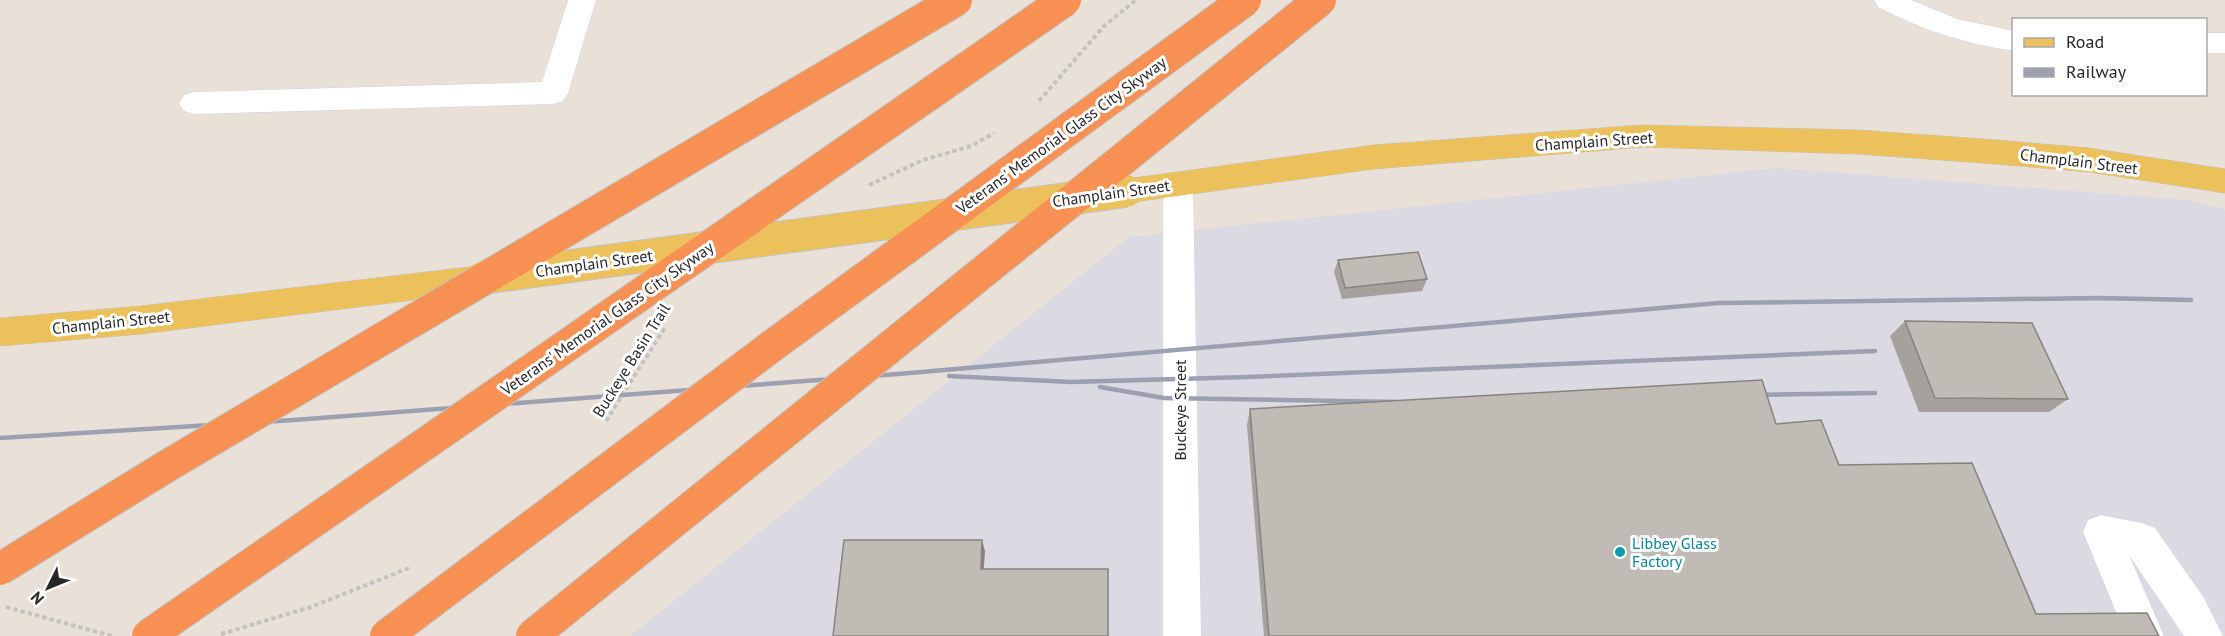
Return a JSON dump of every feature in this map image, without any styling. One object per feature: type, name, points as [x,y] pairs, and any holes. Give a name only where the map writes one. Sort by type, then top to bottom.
[{"type":"highway","points":[[0,569],[167,466],[956,0]]},
{"type":"highway","name":"Veterans' Memorial Glass City Skyway","points":[[148,636],[1065,0]]},
{"type":"highway","name":"Veterans' Memorial Glass City Skyway","points":[[386,636],[782,339],[1245,0]]},
{"type":"highway","points":[[531,636],[1320,0]]},
{"type":"main road","name":"Champlain Street","points":[[0,333],[141,320],[478,279],[1374,157],[1643,136],[1858,142],[1996,152],[2089,160],[2225,181]]},
{"type":"street","points":[[194,103],[553,93],[582,0]]},
{"type":"street","points":[[1888,0],[1937,24],[1977,36],[2012,41]]},
{"type":"street","points":[[2207,43],[2225,43]]},
{"type":"street","name":"Buckeye Street","points":[[1178,184],[1182,636]]},
{"type":"street","points":[[2145,636],[2102,532],[2142,540],[2191,611],[2204,636]]},
{"type":"path","points":[[1033,107],[1104,26],[1136,0]]},
{"type":"path","points":[[858,190],[923,160],[971,146],[1001,130]]},
{"type":"path","name":"Buckeye Basin Trail","points":[[604,424],[671,317]]},
{"type":"path","points":[[214,636],[311,607],[412,567]]},
{"type":"path","points":[[0,605],[113,636]]},
{"type":"shaded area","points":[[1777,168],[2189,200],[2225,209],[2225,636],[630,636],[1129,237]]},
{"type":"building","points":[[1418,252],[1427,279],[1345,288],[1338,260]]},
{"type":"building","points":[[1905,321],[2032,323],[2068,399],[1935,398]]},
{"type":"building","name":"Libbey Glass Factory","points":[[1762,380],[1776,424],[1821,420],[1839,465],[1972,463],[2036,614],[2147,613],[2159,636],[1269,636],[1250,409]]},
{"type":"building","points":[[844,540],[982,540],[981,569],[1108,569],[1108,636],[833,636]]},
{"type":"railway","points":[[0,438],[294,420],[898,374],[1719,303],[2099,298],[2191,300]]},
{"type":"railway","points":[[949,376],[1071,382],[1248,377],[1875,351]]},
{"type":"railway","points":[[1100,387],[1164,398],[1396,402]]},
{"type":"railway","points":[[1750,395],[1875,393]]},
{"type":"place","name":"Libbey Glass Factory","points":[[1620,552]]}]
